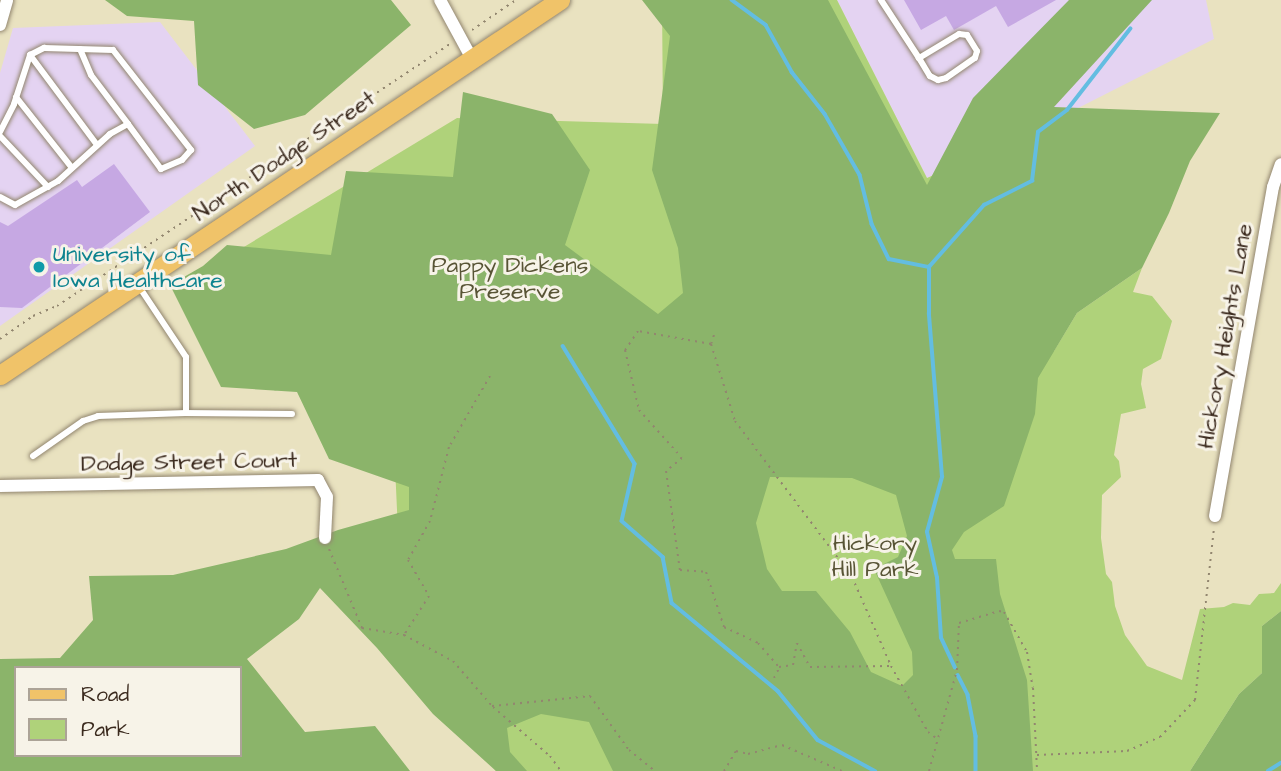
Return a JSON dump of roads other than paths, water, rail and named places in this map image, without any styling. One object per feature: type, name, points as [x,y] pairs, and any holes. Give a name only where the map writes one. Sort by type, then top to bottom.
[{"type":"main road","name":"North Dodge Street","points":[[0,375],[560,0]]},
{"type":"street","points":[[0,25],[7,0]]},
{"type":"street","points":[[440,0],[472,59]]},
{"type":"street","name":"Hickory Heights Lane","points":[[1215,516],[1273,187],[1281,164]]},
{"type":"street","name":"Dodge Street Court","points":[[0,486],[318,480],[327,496],[325,538]]},
{"type":"lane","points":[[881,0],[930,76],[938,80],[946,78],[975,58],[977,51],[967,35],[959,34],[919,58]]},
{"type":"lane","points":[[48,187],[0,134],[30,55],[44,48],[80,49],[113,50],[137,85],[191,150],[182,160],[161,169],[91,75],[80,49]]},
{"type":"lane","points":[[30,55],[97,145]]},
{"type":"lane","points":[[16,97],[72,168]]},
{"type":"lane","points":[[0,197],[15,205],[48,187],[97,145],[128,124]]},
{"type":"lane","points":[[137,284],[186,357],[186,413]]},
{"type":"lane","points":[[33,456],[83,421],[98,416],[292,414]]},
{"type":"waterway","points":[[732,0],[766,25],[792,72],[825,114],[860,175],[872,224],[889,259],[929,267]]},
{"type":"waterway","points":[[955,668],[941,638],[937,578],[927,532],[942,477],[929,314],[929,267],[984,205],[1032,181],[1038,132],[1067,110],[1130,29]]},
{"type":"waterway","points":[[563,346],[635,464],[622,521],[663,557],[672,603],[778,691],[818,740],[875,771]]},
{"type":"waterway","points":[[958,675],[968,695],[976,736],[976,771]]},
{"type":"waterway","points":[[1268,771],[1281,763]]},
{"type":"place","name":"University of Iowa Healthcare","points":[[39,267]]},
{"type":"park label","name":"Pappy Dickens Preserve","points":[[510,278]]},
{"type":"park label","name":"Hickory Hill Park","points":[[875,556]]}]
